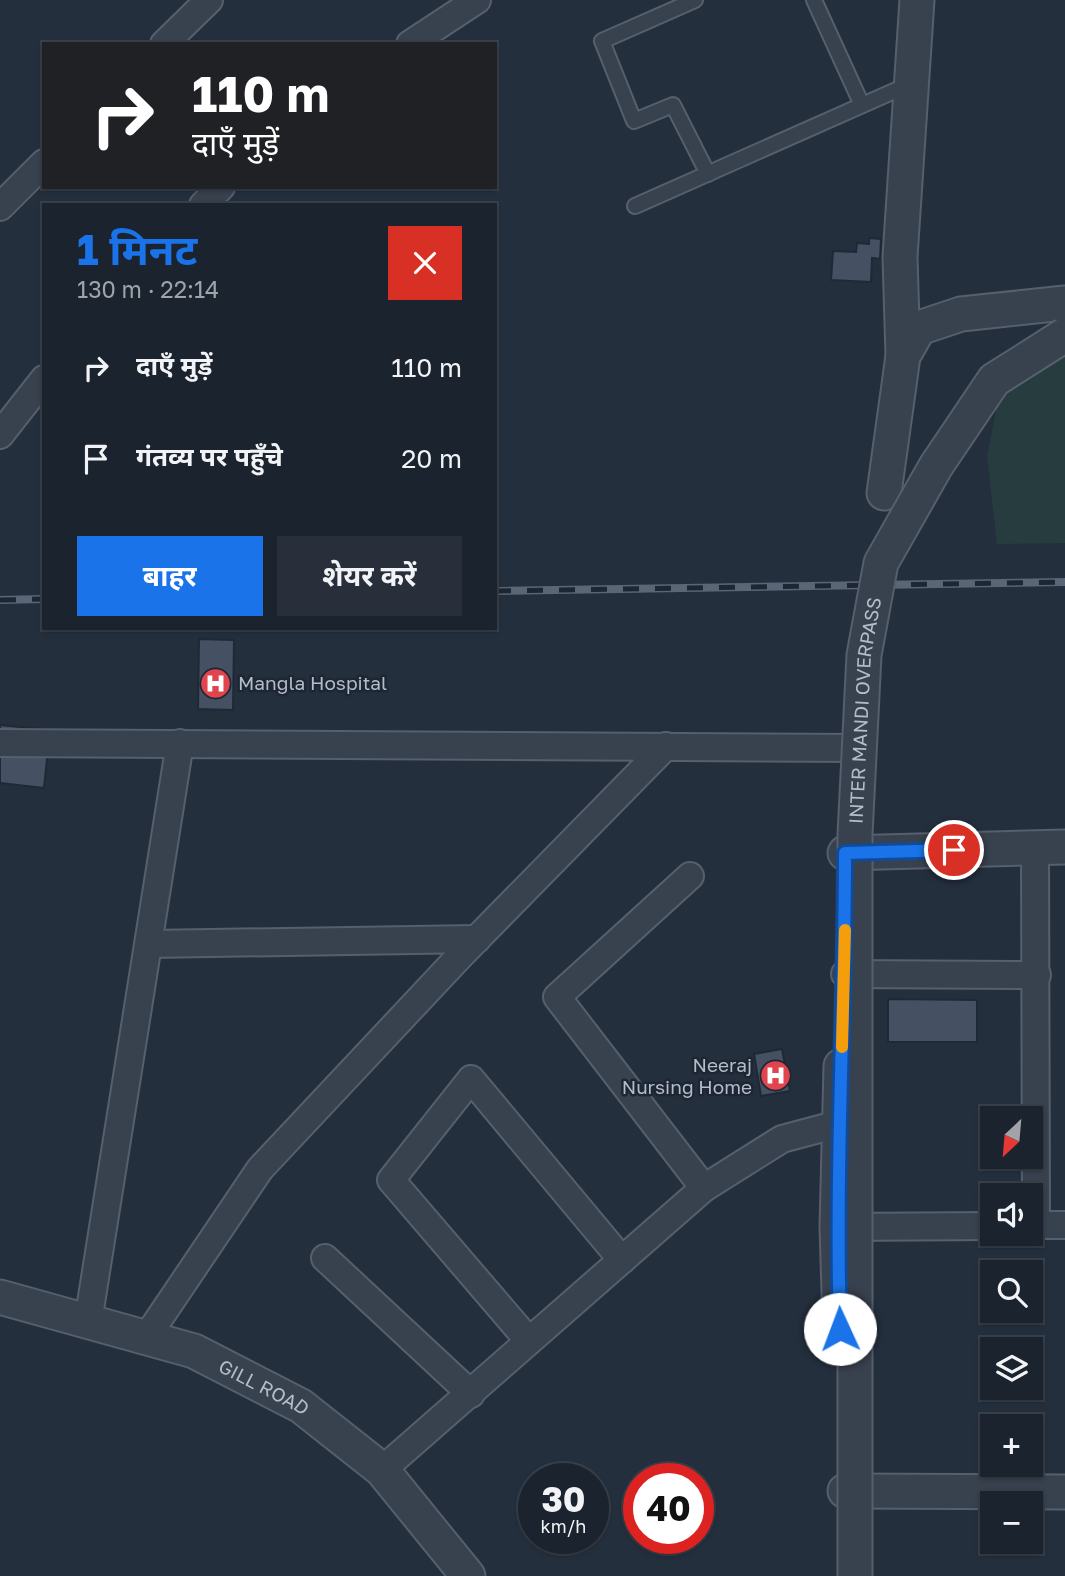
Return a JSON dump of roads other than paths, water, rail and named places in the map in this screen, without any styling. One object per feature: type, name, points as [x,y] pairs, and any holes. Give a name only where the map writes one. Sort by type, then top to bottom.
[{"type":"street","points":[[166,42],[209,0]]},
{"type":"street","points":[[413,42],[477,0]]},
{"type":"street","points":[[884,493],[911,342],[900,257],[917,0]]},
{"type":"street","points":[[0,207],[42,165]]},
{"type":"street","points":[[205,203],[219,189]]},
{"type":"street","points":[[911,342],[961,314],[1065,303]]},
{"type":"street","name":"INTER MANDI OVERPASS","points":[[855,1576],[855,835],[864,655],[881,563],[936,466],[994,380],[1065,335]]},
{"type":"street","points":[[0,435],[42,382]]},
{"type":"street","points":[[844,1576],[845,1491],[837,1227],[838,1124],[845,974],[845,853],[856,748],[857,704]]},
{"type":"street","points":[[0,743],[856,748]]},
{"type":"street","points":[[88,1322],[180,743]]},
{"type":"street","points":[[146,1338],[260,1169],[477,939],[666,746]]},
{"type":"street","points":[[845,853],[1050,847],[1037,975],[1034,1183]]},
{"type":"street","points":[[690,876],[557,997],[704,1188]]},
{"type":"street","points":[[149,944],[477,939]]},
{"type":"street","points":[[845,974],[1037,975]]},
{"type":"street","points":[[529,1341],[391,1180],[471,1079],[622,1260]]},
{"type":"street","points":[[382,1470],[704,1188],[782,1139],[838,1124]]},
{"type":"street","points":[[1043,1225],[1065,1225]]},
{"type":"street","points":[[837,1227],[980,1226]]},
{"type":"street","points":[[325,1258],[471,1394]]},
{"type":"street","name":"GILL ROAD","points":[[0,1297],[194,1351],[301,1406],[382,1470],[468,1576]]},
{"type":"street","points":[[845,1491],[1065,1492]]},
{"type":"lane","points":[[695,0],[602,41],[634,121],[673,105],[708,174]]},
{"type":"lane","points":[[814,0],[863,105]]},
{"type":"lane","points":[[635,206],[912,83]]},
{"type":"railway","points":[[497,591],[1065,582]]},
{"type":"railway","points":[[0,600],[42,599]]},
{"type":"place","name":"Mangla Hospital","points":[[215,683]]},
{"type":"place","name":"Neeraj Nursing Home","points":[[775,1076]]}]
